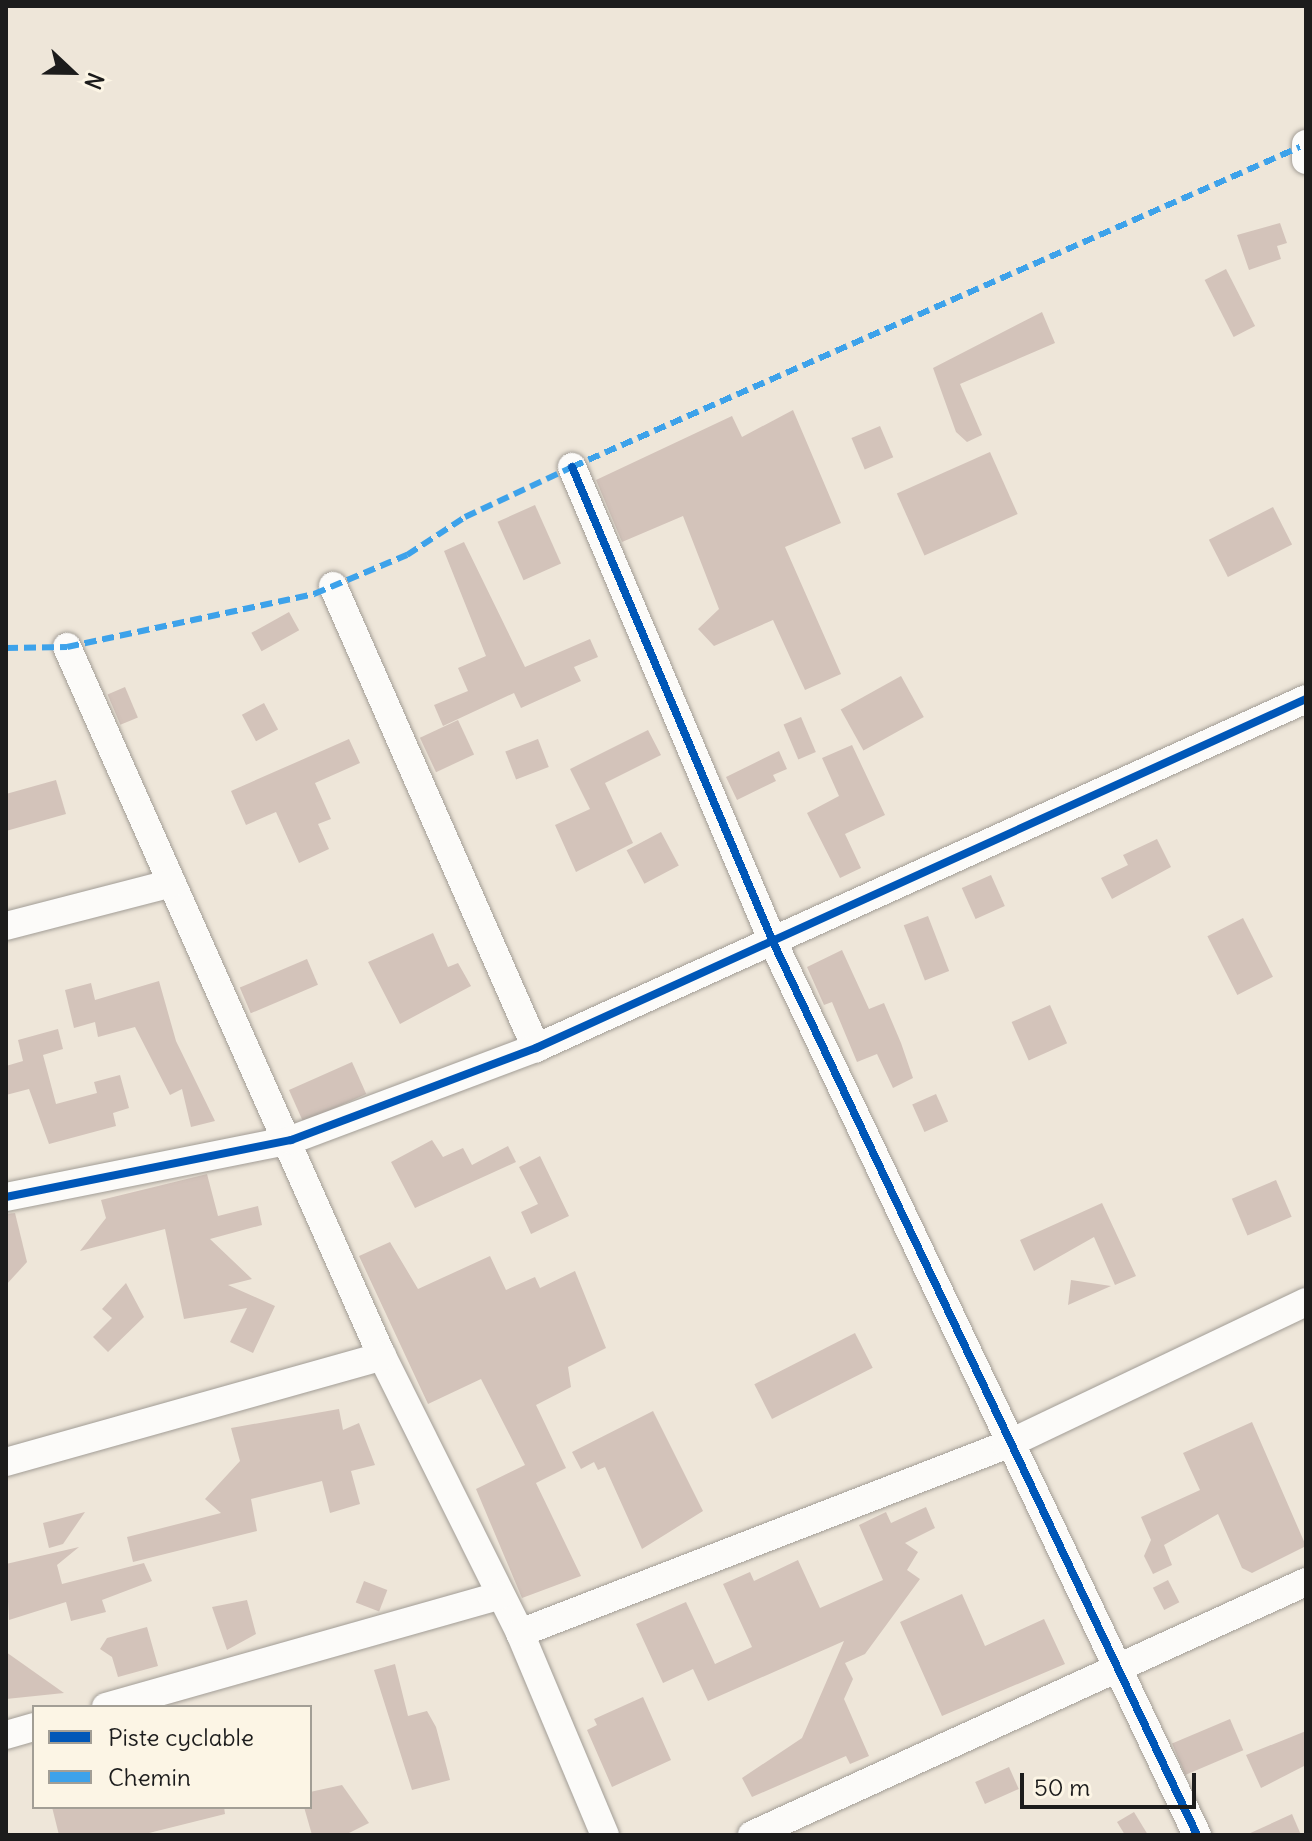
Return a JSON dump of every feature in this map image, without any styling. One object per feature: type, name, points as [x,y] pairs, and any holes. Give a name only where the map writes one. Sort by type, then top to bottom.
[{"type":"street","points":[[1306,144],[1306,160]]},
{"type":"street","points":[[572,467],[773,942],[1006,1445],[1123,1669],[1197,1835]]},
{"type":"street","points":[[333,586],[536,1048]]},
{"type":"street","points":[[67,647],[291,1140],[382,1356],[520,1633],[605,1835]]},
{"type":"street","points":[[6,1197],[291,1140],[536,1048],[1306,699]]},
{"type":"street","points":[[6,926],[172,883]]},
{"type":"street","points":[[520,1633],[1006,1445],[1306,1302]]},
{"type":"street","points":[[6,1462],[382,1356]]},
{"type":"street","points":[[752,1835],[1123,1669],[1306,1582]]},
{"type":"street","points":[[113,1705],[499,1596]]},
{"type":"street","points":[[6,1735],[32,1728]]},
{"type":"building","points":[[1280,223],[1287,243],[1277,246],[1281,259],[1249,270],[1237,235]]},
{"type":"building","points":[[1226,269],[1255,326],[1234,337],[1205,280]]},
{"type":"building","points":[[1042,312],[1055,343],[960,384],[982,435],[967,442],[956,432],[933,368]]},
{"type":"building","points":[[793,410],[841,523],[785,547],[841,674],[805,690],[773,620],[714,646],[698,629],[719,609],[683,516],[622,542],[596,480],[732,416],[742,437]]},
{"type":"building","points":[[880,426],[893,457],[865,469],[851,438]]},
{"type":"building","points":[[990,452],[1018,514],[924,556],[897,493]]},
{"type":"building","points":[[535,505],[561,563],[524,580],[498,522]]},
{"type":"building","points":[[1273,507],[1292,544],[1228,577],[1209,540]]},
{"type":"building","points":[[464,542],[525,667],[590,639],[598,657],[574,667],[581,681],[521,708],[514,693],[443,726],[434,705],[468,691],[458,668],[486,656],[444,551]]},
{"type":"building","points":[[289,612],[299,630],[262,651],[251,633]]},
{"type":"building","points":[[901,676],[924,717],[863,751],[841,709]]},
{"type":"building","points":[[125,687],[138,717],[120,725],[108,694]]},
{"type":"building","points":[[264,703],[278,729],[256,741],[242,715]]},
{"type":"building","points":[[801,717],[816,752],[798,759],[784,724]]},
{"type":"building","points":[[458,720],[474,754],[436,772],[420,738]]},
{"type":"building","points":[[648,730],[661,755],[605,783],[633,843],[576,872],[555,825],[590,809],[570,769]]},
{"type":"building","points":[[349,739],[360,763],[315,783],[331,819],[318,824],[329,849],[299,863],[276,812],[246,825],[231,791]]},
{"type":"building","points":[[538,739],[549,767],[516,780],[505,752]]},
{"type":"building","points":[[852,745],[885,815],[845,834],[861,868],[840,878],[807,813],[839,796],[822,758]]},
{"type":"building","points":[[779,751],[787,769],[773,775],[776,781],[737,800],[726,777]]},
{"type":"building","points":[[56,780],[66,814],[6,831],[6,794]]},
{"type":"building","points":[[661,832],[679,866],[644,884],[627,850]]},
{"type":"building","points":[[1157,839],[1171,867],[1112,899],[1101,878],[1128,865],[1123,855]]},
{"type":"building","points":[[991,875],[1005,906],[976,919],[962,888]]},
{"type":"building","points":[[928,916],[949,971],[925,980],[904,925]]},
{"type":"building","points":[[1243,918],[1273,977],[1237,995],[1207,936]]},
{"type":"building","points":[[433,933],[448,967],[458,963],[471,986],[400,1024],[368,962]]},
{"type":"building","points":[[842,950],[869,1009],[884,1003],[901,1043],[913,1078],[893,1088],[877,1054],[857,1062],[832,1002],[824,1005],[807,967]]},
{"type":"building","points":[[307,959],[318,985],[251,1013],[240,988]]},
{"type":"building","points":[[159,981],[176,1041],[215,1121],[191,1127],[182,1089],[170,1095],[135,1027],[98,1037],[95,1022],[74,1028],[65,990],[91,983],[95,1000]]},
{"type":"building","points":[[1050,1005],[1067,1043],[1029,1060],[1012,1022]]},
{"type":"building","points":[[58,1029],[63,1049],[43,1055],[56,1104],[97,1093],[94,1082],[120,1075],[129,1108],[113,1113],[116,1126],[49,1144],[29,1089],[6,1095],[6,1066],[23,1061],[18,1040]]},
{"type":"building","points":[[352,1062],[366,1094],[303,1122],[289,1090]]},
{"type":"building","points":[[936,1094],[948,1121],[924,1132],[912,1105]]},
{"type":"building","points":[[432,1140],[443,1157],[463,1148],[472,1165],[508,1146],[516,1162],[415,1208],[391,1162]]},
{"type":"building","points":[[540,1156],[569,1216],[531,1234],[521,1212],[538,1204],[519,1167]]},
{"type":"building","points":[[207,1174],[218,1216],[258,1206],[262,1225],[210,1239],[252,1279],[228,1285],[275,1306],[253,1353],[230,1342],[247,1308],[184,1319],[165,1229],[80,1251],[106,1218],[101,1200]]},
{"type":"building","points":[[1276,1180],[1292,1217],[1247,1236],[1232,1199]]},
{"type":"building","points":[[1102,1203],[1136,1276],[1115,1285],[1094,1237],[1034,1271],[1020,1240]]},
{"type":"building","points":[[15,1213],[27,1262],[6,1285],[6,1214]]},
{"type":"building","points":[[390,1242],[418,1289],[490,1256],[506,1290],[535,1277],[540,1288],[575,1271],[606,1348],[568,1367],[571,1387],[536,1405],[566,1468],[536,1483],[581,1576],[522,1598],[476,1489],[525,1465],[481,1379],[428,1404],[359,1256]]},
{"type":"building","points":[[1071,1280],[1111,1286],[1068,1305]]},
{"type":"building","points":[[126,1283],[144,1317],[108,1352],[93,1337],[112,1318],[102,1309]]},
{"type":"building","points":[[855,1333],[873,1368],[772,1419],[754,1384]]},
{"type":"building","points":[[339,1409],[343,1430],[359,1423],[375,1465],[351,1471],[360,1504],[330,1513],[322,1481],[251,1499],[257,1531],[133,1562],[127,1537],[221,1513],[205,1499],[240,1461],[231,1428]]},
{"type":"building","points":[[653,1411],[703,1511],[642,1549],[605,1467],[598,1470],[594,1462],[581,1469],[572,1452]]},
{"type":"building","points":[[1252,1422],[1306,1546],[1252,1573],[1242,1568],[1218,1514],[1164,1545],[1172,1565],[1153,1574],[1144,1556],[1151,1540],[1141,1517],[1200,1490],[1183,1453]]},
{"type":"building","points":[[926,1507],[935,1528],[905,1543],[918,1552],[907,1570],[920,1579],[865,1654],[845,1663],[853,1679],[844,1699],[869,1756],[850,1764],[846,1756],[752,1797],[742,1778],[802,1738],[844,1641],[708,1701],[693,1669],[663,1683],[636,1624],[686,1602],[715,1664],[752,1647],[723,1584],[750,1572],[754,1581],[798,1560],[820,1608],[883,1580],[859,1525],[886,1512],[891,1523]]},
{"type":"building","points":[[85,1512],[63,1544],[49,1548],[43,1523]]},
{"type":"building","points":[[79,1547],[57,1565],[62,1584],[144,1563],[152,1581],[102,1600],[106,1612],[71,1621],[66,1602],[9,1620],[6,1564]]},
{"type":"building","points":[[1168,1580],[1179,1602],[1164,1610],[1153,1588]]},
{"type":"building","points":[[364,1581],[387,1590],[379,1611],[356,1602]]},
{"type":"building","points":[[962,1594],[985,1646],[1044,1619],[1065,1664],[942,1716],[900,1622]]},
{"type":"building","points":[[247,1600],[256,1634],[227,1650],[212,1607]]},
{"type":"building","points":[[147,1627],[158,1666],[118,1677],[112,1657],[100,1649],[107,1638]]},
{"type":"building","points":[[6,1652],[64,1693],[6,1699]]},
{"type":"building","points":[[395,1664],[408,1716],[427,1711],[436,1727],[450,1780],[412,1790],[374,1670]]},
{"type":"building","points":[[643,1697],[671,1760],[612,1787],[587,1730],[597,1725],[594,1719]]},
{"type":"building","points":[[1230,1719],[1243,1750],[1185,1775],[1172,1744]]},
{"type":"building","points":[[1306,1731],[1306,1765],[1261,1788],[1246,1755]]},
{"type":"building","points":[[1009,1767],[1019,1789],[985,1804],[975,1782]]},
{"type":"building","points":[[342,1785],[369,1823],[345,1835],[312,1835],[305,1809],[312,1809],[312,1792]]},
{"type":"building","points":[[52,1809],[224,1809],[225,1814],[141,1835],[59,1835]]},
{"type":"building","points":[[1134,1812],[1148,1835],[1125,1835],[1117,1822]]},
{"type":"building","points":[[1292,1814],[1301,1835],[1246,1835]]},
{"type":"marked path","points":[[6,648],[67,647],[314,594],[407,555],[465,517],[572,467],[1300,147]]},
{"type":"cycle path","points":[[572,467],[773,942],[1197,1835]]},
{"type":"cycle path","points":[[6,1197],[291,1140],[536,1048],[1306,699]]}]
